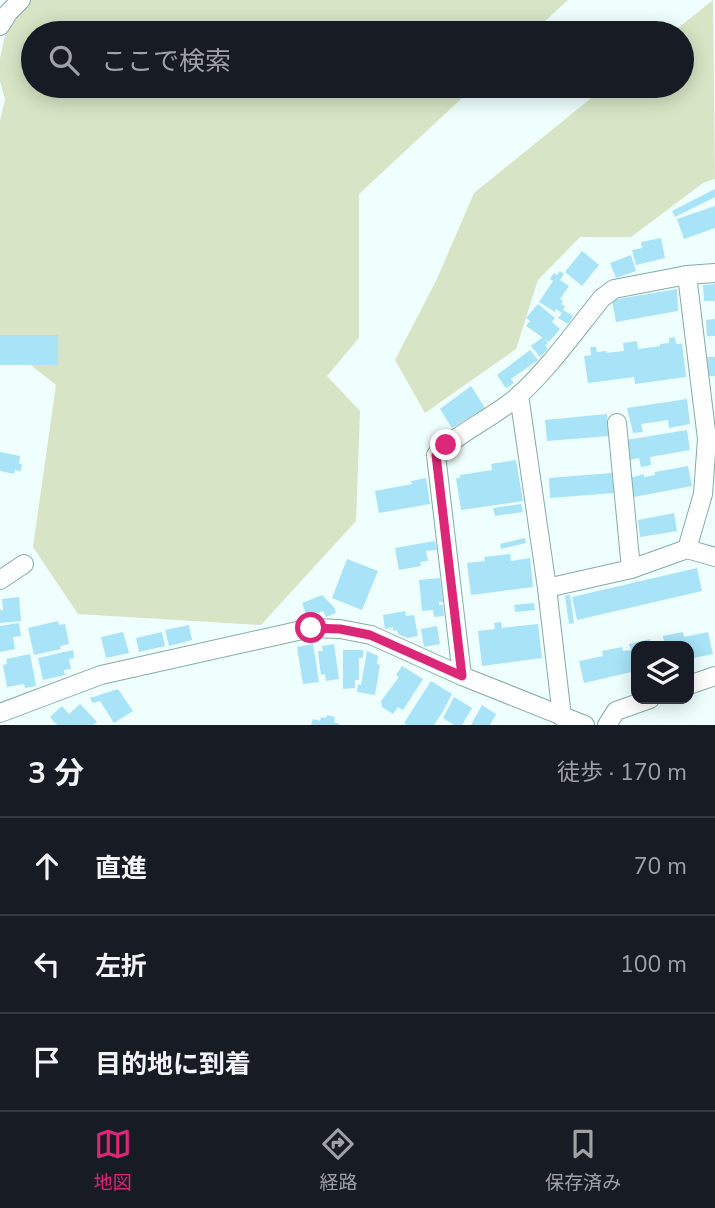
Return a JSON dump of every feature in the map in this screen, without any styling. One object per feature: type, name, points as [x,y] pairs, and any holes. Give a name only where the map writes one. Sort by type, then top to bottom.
[{"type":"street","points":[[0,26],[8,13],[22,0]]},
{"type":"street","points":[[462,676],[436,455],[446,445],[519,395],[602,298],[614,289],[687,275],[715,273]]},
{"type":"street","points":[[687,275],[708,397],[703,494],[687,549]]},
{"type":"street","points":[[519,395],[547,588],[551,718]]},
{"type":"street","points":[[617,423],[631,569]]},
{"type":"street","points":[[547,588],[631,569],[687,549],[715,557]]},
{"type":"street","points":[[0,580],[24,564]]},
{"type":"street","points":[[0,713],[101,675],[311,628],[340,629],[370,635],[551,718],[585,725]]},
{"type":"street","points":[[694,683],[715,676]]},
{"type":"street","points":[[607,725],[617,711],[636,704]]},
{"type":"green space","points":[[13,0],[568,0],[545,21],[21,21],[21,98],[462,98],[359,194],[359,338],[327,376],[360,411],[356,521],[261,625],[78,614],[33,547],[56,385],[0,341],[0,121],[5,99],[0,81],[0,58]]},
{"type":"green space","points":[[713,0],[715,179],[703,183],[631,237],[580,237],[538,280],[516,349],[425,413],[395,360],[436,281],[474,193],[591,98],[694,98],[694,21],[687,21]]},
{"type":"building","points":[[715,189],[715,197],[675,217],[672,211]]},
{"type":"building","points":[[715,206],[715,228],[684,239],[677,219]]},
{"type":"building","points":[[661,238],[665,258],[636,265],[632,250],[642,248],[641,242]]},
{"type":"building","points":[[582,251],[599,265],[582,286],[565,272]]},
{"type":"building","points":[[631,255],[636,271],[616,278],[610,263]]},
{"type":"building","points":[[560,271],[564,274],[560,280],[569,286],[560,299],[565,306],[563,310],[573,316],[568,324],[558,318],[562,313],[556,309],[555,312],[539,302],[553,281],[550,279],[554,273],[557,275]]},
{"type":"building","points":[[715,284],[715,301],[704,301],[703,285]]},
{"type":"building","points":[[677,289],[678,311],[616,322],[612,300]]},
{"type":"building","points":[[538,304],[555,318],[552,322],[560,329],[549,342],[526,326],[530,321],[526,318]]},
{"type":"building","points":[[715,319],[715,336],[707,336],[706,320]]},
{"type":"building","points":[[0,335],[58,335],[58,365],[0,365]]},
{"type":"building","points":[[543,337],[548,343],[545,346],[548,349],[540,357],[531,346]]},
{"type":"building","points":[[675,337],[676,344],[682,344],[686,377],[635,384],[634,377],[588,383],[584,356],[591,355],[590,347],[596,347],[597,352],[624,351],[623,343],[637,341],[638,349],[660,346],[669,343],[669,338]]},
{"type":"building","points":[[530,350],[538,360],[511,379],[514,383],[506,388],[497,375]]},
{"type":"building","points":[[707,357],[715,357],[715,376],[709,376]]},
{"type":"building","points":[[471,386],[485,408],[452,428],[440,409]]},
{"type":"building","points":[[687,399],[690,424],[669,428],[668,420],[641,424],[643,432],[633,433],[627,408]]},
{"type":"building","points":[[607,414],[609,436],[547,441],[545,420]]},
{"type":"building","points":[[687,430],[690,450],[650,457],[651,465],[641,467],[639,458],[630,460],[626,440]]},
{"type":"building","points":[[0,452],[20,456],[21,471],[15,470],[14,474],[0,471]]},
{"type":"building","points":[[516,460],[523,501],[461,510],[456,478],[492,470],[491,464]]},
{"type":"building","points":[[688,466],[692,486],[634,497],[630,478],[644,474],[644,477],[655,475],[655,472]]},
{"type":"building","points":[[612,473],[614,493],[550,498],[549,478]]},
{"type":"building","points":[[426,478],[430,504],[379,513],[375,491],[412,484],[411,481]]},
{"type":"building","points":[[521,504],[523,512],[495,516],[493,508]]},
{"type":"building","points":[[674,513],[677,531],[640,537],[638,520]]},
{"type":"building","points":[[525,538],[526,543],[501,549],[500,544]]},
{"type":"building","points":[[435,541],[437,550],[426,551],[428,561],[420,562],[421,566],[399,570],[395,548]]},
{"type":"building","points":[[510,554],[511,561],[530,558],[533,587],[471,595],[467,563],[485,561],[484,557]]},
{"type":"building","points":[[347,559],[378,571],[362,610],[332,598]]},
{"type":"building","points":[[697,568],[702,591],[577,620],[572,597]]},
{"type":"building","points":[[440,578],[443,602],[439,602],[439,605],[443,605],[444,616],[434,617],[433,610],[422,611],[419,580]]},
{"type":"building","points":[[322,595],[334,607],[336,613],[326,617],[323,611],[307,617],[302,603]]},
{"type":"building","points":[[570,595],[574,623],[569,624],[565,596]]},
{"type":"building","points":[[19,597],[21,621],[0,623],[2,599]]},
{"type":"building","points":[[534,603],[535,610],[515,612],[514,605]]},
{"type":"building","points":[[405,611],[406,616],[414,615],[418,636],[407,638],[398,634],[397,630],[393,631],[393,627],[385,629],[383,615]]},
{"type":"building","points":[[58,621],[59,625],[65,624],[69,644],[60,646],[61,649],[34,655],[28,628]]},
{"type":"building","points":[[501,622],[502,628],[538,624],[542,658],[482,666],[478,631],[495,629],[494,623]]},
{"type":"building","points":[[19,623],[21,636],[13,637],[15,649],[0,652],[0,626]]},
{"type":"building","points":[[189,625],[192,640],[169,646],[165,630]]},
{"type":"building","points":[[437,626],[440,644],[424,647],[421,629]]},
{"type":"building","points":[[123,632],[129,653],[106,658],[101,637]]},
{"type":"building","points":[[162,632],[165,646],[139,652],[136,638]]},
{"type":"building","points":[[683,632],[684,637],[708,632],[713,654],[694,658],[694,641],[664,641],[663,636]]},
{"type":"building","points":[[313,644],[319,682],[303,684],[297,647]]},
{"type":"building","points":[[334,644],[339,679],[326,681],[325,674],[321,675],[318,651],[323,651],[322,646]]},
{"type":"building","points":[[622,647],[623,651],[631,650],[631,672],[584,683],[579,661],[603,656],[602,651]]},
{"type":"building","points":[[73,650],[74,658],[69,659],[71,669],[64,670],[65,675],[43,680],[38,658]]},
{"type":"building","points":[[343,650],[363,650],[363,658],[359,658],[359,680],[355,680],[355,688],[343,689]]},
{"type":"building","points":[[367,651],[378,656],[377,664],[380,665],[375,695],[357,692],[358,684],[361,685]]},
{"type":"building","points":[[30,654],[36,686],[25,688],[24,684],[7,687],[3,665],[7,664],[6,659]]},
{"type":"building","points":[[402,666],[423,679],[403,710],[398,707],[393,714],[382,707],[381,701],[399,677],[396,675]]},
{"type":"building","points":[[431,681],[452,694],[442,713],[434,725],[407,725],[404,723]]},
{"type":"building","points":[[118,689],[133,711],[114,723],[100,701],[93,703],[90,698]]},
{"type":"building","points":[[454,697],[472,708],[462,725],[454,725],[443,718]]},
{"type":"building","points":[[80,704],[97,722],[93,725],[57,725],[50,717],[62,706],[69,714]]},
{"type":"building","points":[[482,705],[496,714],[490,725],[471,725]]},
{"type":"building","points":[[327,715],[335,717],[334,722],[341,725],[311,725],[313,719],[320,721],[321,717],[326,718]]},
{"type":"route","points":[[311,628],[340,629],[370,635],[462,676],[436,455],[446,445]]}]
